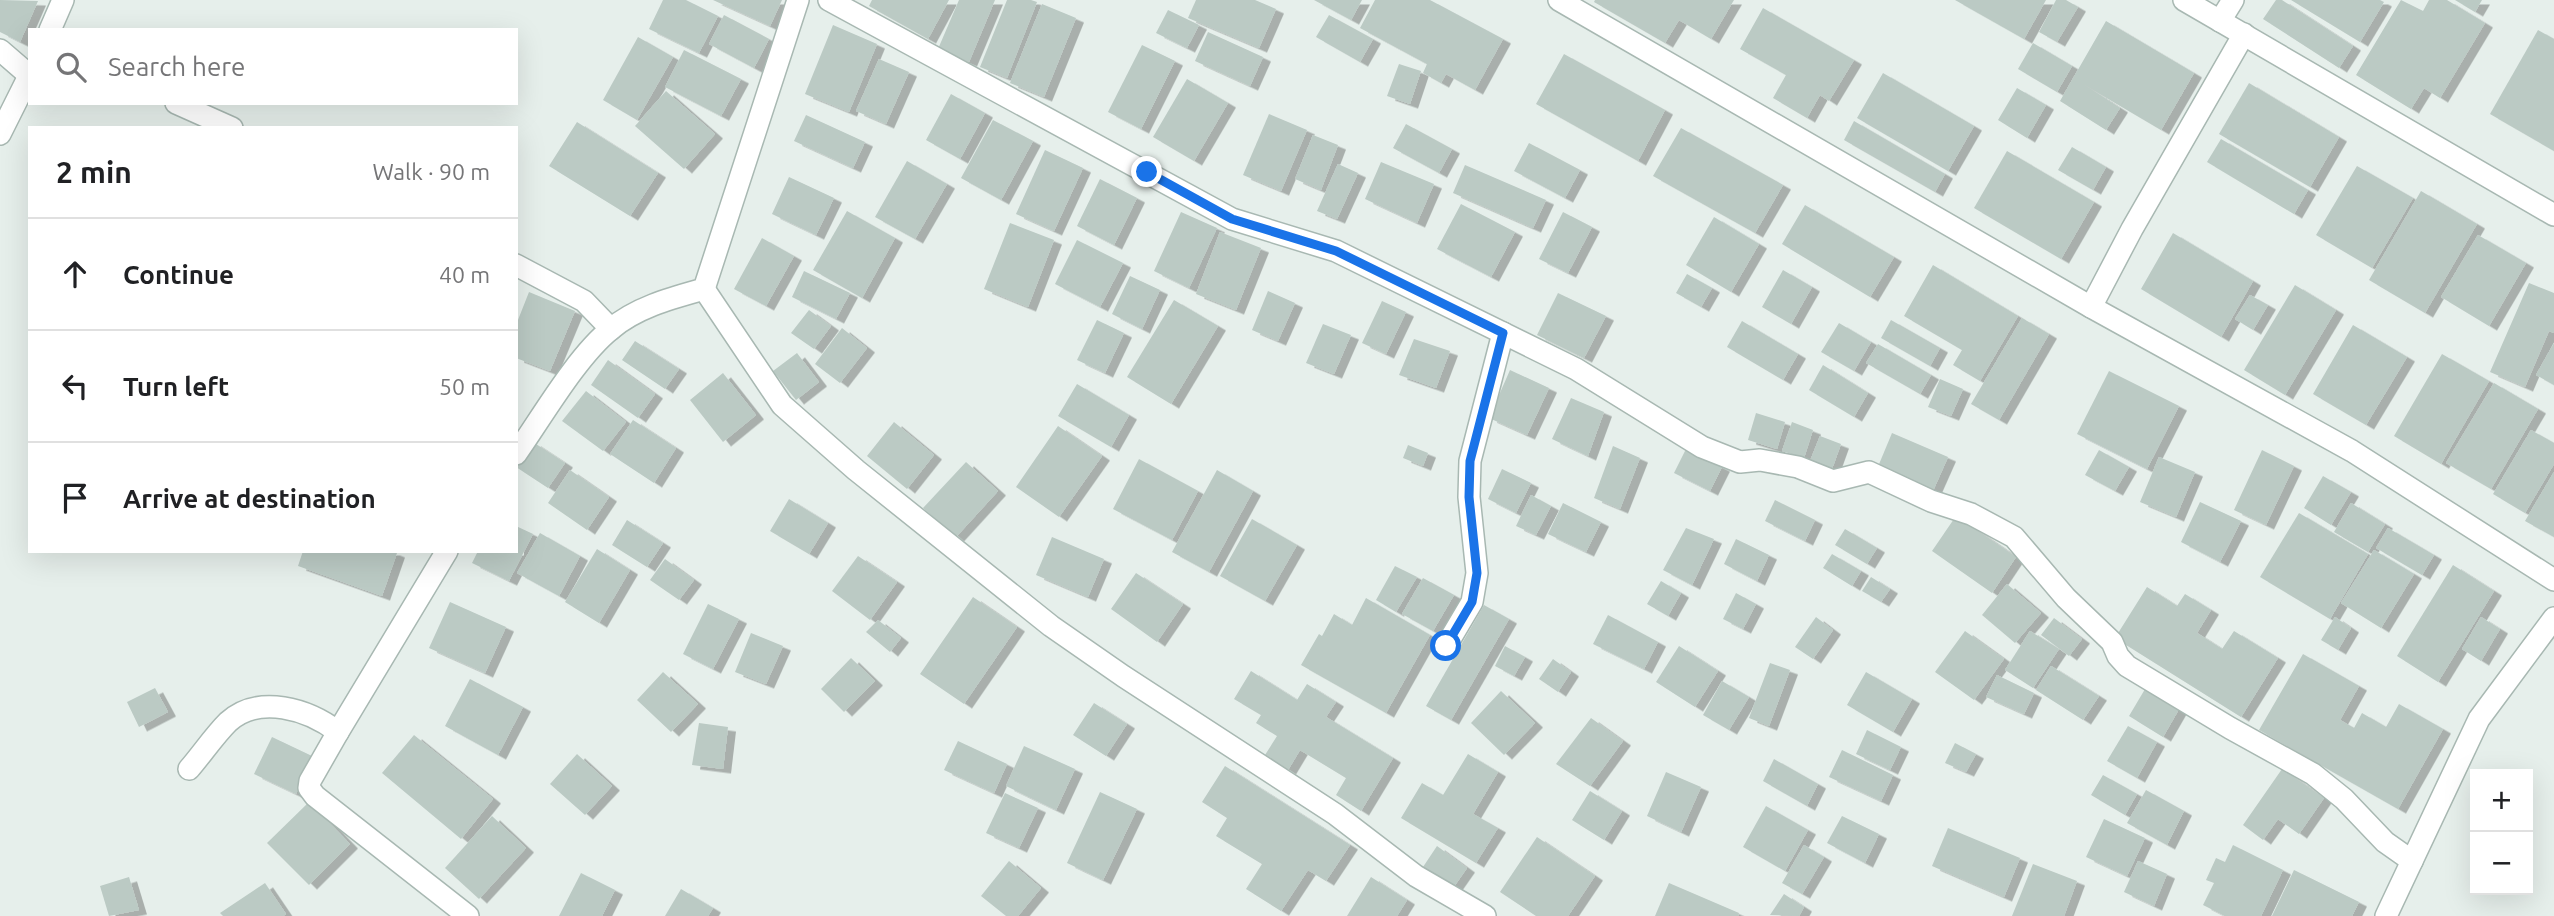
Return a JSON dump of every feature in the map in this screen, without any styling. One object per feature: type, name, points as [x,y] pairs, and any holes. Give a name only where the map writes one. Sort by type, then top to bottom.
[{"type":"street","points":[[51,28],[62,0]]},
{"type":"street","points":[[705,289],[798,0]]},
{"type":"street","points":[[829,0],[1232,219],[1336,251],[1576,369],[1702,447],[1740,462],[1777,462],[1833,481],[1869,472],[1931,501],[1972,514],[2014,537],[2066,598],[2112,642],[2118,656],[2127,666],[2313,774],[2344,799],[2385,842],[2412,862]]},
{"type":"street","points":[[2184,0],[2554,215]]},
{"type":"street","points":[[2220,21],[2233,0]]},
{"type":"street","points":[[1570,3],[2091,307],[2352,451],[2554,580]]},
{"type":"street","points":[[2091,307],[2139,217],[2244,34]]},
{"type":"street","points":[[0,50],[28,73]]},
{"type":"street","points":[[0,134],[28,76]]},
{"type":"street","points":[[180,105],[228,126]]},
{"type":"street","points":[[518,266],[583,301],[611,329]]},
{"type":"street","points":[[518,451],[583,359],[611,329],[658,302],[705,289]]},
{"type":"street","points":[[705,289],[782,405],[856,470],[1051,626],[1123,677],[1335,814],[1416,876],[1485,916]]},
{"type":"street","points":[[1446,646],[1472,602],[1477,573],[1469,497],[1470,461],[1503,333]]},
{"type":"street","points":[[446,553],[338,732],[310,781],[309,788],[314,796],[468,916]]},
{"type":"street","points":[[2386,916],[2479,719],[2554,618]]},
{"type":"street","points":[[190,769],[229,722],[252,707],[276,707],[300,712],[323,720],[338,732]]},
{"type":"building","points":[[0,0],[38,1],[20,42],[0,32]]},
{"type":"building","points":[[663,0],[686,0],[718,16],[699,53],[649,29]]},
{"type":"building","points":[[713,0],[782,0],[770,26]]},
{"type":"building","points":[[872,0],[949,0],[928,39],[869,6]]},
{"type":"building","points":[[959,0],[995,0],[969,62],[938,49]]},
{"type":"building","points":[[1007,0],[1037,2],[1007,78],[980,67]]},
{"type":"building","points":[[1196,0],[1255,0],[1276,9],[1259,48],[1188,18]]},
{"type":"building","points":[[1314,0],[1362,0],[1351,20]]},
{"type":"building","points":[[1375,0],[1430,0],[1503,39],[1475,90],[1446,74],[1441,83],[1423,73],[1427,64],[1360,28]]},
{"type":"building","points":[[1734,0],[1711,39],[1679,20],[1665,43],[1594,2]]},
{"type":"building","points":[[1955,0],[2046,0],[2024,39]]},
{"type":"building","points":[[2056,0],[2066,0],[2078,7],[2057,42],[2039,32]]},
{"type":"building","points":[[2276,0],[2282,0],[2353,46],[2339,68],[2263,19]]},
{"type":"building","points":[[2291,0],[2380,0],[2384,2],[2360,42]]},
{"type":"building","points":[[2401,0],[2423,11],[2429,0],[2447,0],[2485,23],[2440,98],[2424,88],[2411,109],[2356,75]]},
{"type":"building","points":[[2455,0],[2482,0],[2475,12]]},
{"type":"building","points":[[1042,4],[1076,18],[1044,97],[1010,83]]},
{"type":"building","points":[[1763,8],[1854,60],[1829,101],[1820,95],[1807,118],[1773,98],[1786,75],[1740,49]]},
{"type":"building","points":[[1168,10],[1199,25],[1187,48],[1156,33]]},
{"type":"building","points":[[724,15],[769,39],[754,68],[709,44]]},
{"type":"building","points":[[1329,15],[1373,39],[1360,62],[1316,37]]},
{"type":"building","points":[[2106,21],[2194,73],[2161,130],[2083,84],[2120,108],[2106,130],[2060,101]]},
{"type":"building","points":[[833,25],[877,44],[849,112],[805,94]]},
{"type":"building","points":[[2538,30],[2554,39],[2554,151],[2490,114]]},
{"type":"building","points":[[1208,32],[1263,57],[1250,86],[1195,61]]},
{"type":"building","points":[[638,37],[673,57],[637,120],[603,100]]},
{"type":"building","points":[[2033,43],[2072,66],[2057,92],[2018,69]]},
{"type":"building","points":[[1142,45],[1175,61],[1141,129],[1108,112]]},
{"type":"building","points":[[684,50],[741,79],[721,116],[665,87]]},
{"type":"building","points":[[1564,54],[1665,110],[1638,161],[1536,104]]},
{"type":"building","points":[[879,59],[909,72],[886,124],[856,111]]},
{"type":"building","points":[[1399,64],[1421,71],[1410,104],[1387,96]]},
{"type":"building","points":[[1883,73],[1974,126],[1948,171],[1857,118]]},
{"type":"building","points":[[1187,79],[1228,103],[1194,161],[1153,137]]},
{"type":"building","points":[[2249,83],[2339,137],[2310,187],[2219,134]]},
{"type":"building","points":[[2017,88],[2046,105],[2027,138],[1998,120]]},
{"type":"building","points":[[666,91],[715,134],[684,169],[635,126]]},
{"type":"building","points":[[951,94],[985,113],[960,159],[926,140]]},
{"type":"building","points":[[1269,114],[1307,130],[1281,191],[1243,175]]},
{"type":"building","points":[[806,115],[865,142],[853,168],[794,141]]},
{"type":"building","points":[[993,120],[1033,141],[1001,200],[961,178]]},
{"type":"building","points":[[1854,121],[1945,174],[1935,192],[1844,140]]},
{"type":"building","points":[[577,122],[658,173],[630,216],[549,166]]},
{"type":"building","points":[[1406,124],[1452,149],[1439,173],[1393,148]]},
{"type":"building","points":[[1681,128],[1783,185],[1755,233],[1653,176]]},
{"type":"building","points":[[1313,135],[1338,145],[1321,190],[1295,179]]},
{"type":"building","points":[[2221,139],[2308,190],[2294,214],[2207,162]]},
{"type":"building","points":[[1529,143],[1580,170],[1565,198],[1514,171]]},
{"type":"building","points":[[2072,147],[2106,167],[2093,190],[2058,170]]},
{"type":"building","points":[[1045,150],[1083,168],[1054,231],[1016,214]]},
{"type":"building","points":[[2007,151],[2094,202],[2061,259],[1974,208]]},
{"type":"building","points":[[907,161],[947,184],[915,239],[875,217]]},
{"type":"building","points":[[1381,162],[1434,184],[1417,223],[1365,199]]},
{"type":"building","points":[[1338,164],[1358,173],[1337,219],[1317,211]]},
{"type":"building","points":[[1465,165],[1546,200],[1533,228],[1453,193]]},
{"type":"building","points":[[2357,166],[2413,198],[2372,268],[2316,235]]},
{"type":"building","points":[[789,177],[834,198],[816,235],[772,214]]},
{"type":"building","points":[[1100,179],[1137,198],[1114,245],[1077,226]]},
{"type":"building","points":[[2421,191],[2477,224],[2425,313],[2369,280]]},
{"type":"building","points":[[1461,204],[1515,232],[1491,277],[1437,249]]},
{"type":"building","points":[[1805,205],[1894,257],[1870,297],[1782,244]]},
{"type":"building","points":[[847,211],[895,238],[862,298],[813,270]]},
{"type":"building","points":[[1181,212],[1217,228],[1189,288],[1154,271]]},
{"type":"building","points":[[1563,212],[1592,227],[1568,273],[1539,259]]},
{"type":"building","points":[[1714,217],[1759,244],[1731,292],[1686,265]]},
{"type":"building","points":[[1010,223],[1054,240],[1028,307],[984,289]]},
{"type":"building","points":[[1220,232],[1261,248],[1236,310],[1196,294]]},
{"type":"building","points":[[2173,233],[2253,281],[2221,337],[2141,289]]},
{"type":"building","points":[[2478,235],[2526,263],[2489,326],[2441,297]]},
{"type":"building","points":[[762,238],[794,256],[766,306],[734,289]]},
{"type":"building","points":[[1077,240],[1123,263],[1100,307],[1055,284]]},
{"type":"building","points":[[1933,265],[2018,316],[1980,381],[1953,365],[1962,350],[1904,316]]},
{"type":"building","points":[[1783,270],[1812,287],[1791,324],[1762,307]]},
{"type":"building","points":[[804,271],[850,293],[836,319],[792,297]]},
{"type":"building","points":[[1687,274],[1712,288],[1701,307],[1676,293]]},
{"type":"building","points":[[1130,276],[1160,290],[1142,329],[1112,314]]},
{"type":"building","points":[[2529,283],[2554,293],[2554,333],[2549,331],[2525,387],[2490,372]]},
{"type":"building","points":[[2295,285],[2336,310],[2285,395],[2244,370]]},
{"type":"building","points":[[1268,291],[1295,303],[1278,341],[1252,330]]},
{"type":"building","points":[[529,292],[575,311],[550,371],[518,359],[518,320]]},
{"type":"building","points":[[1558,293],[1606,316],[1584,358],[1537,335]]},
{"type":"building","points":[[2250,295],[2268,305],[2253,330],[2235,319]]},
{"type":"building","points":[[1174,300],[1218,326],[1171,404],[1127,377]]},
{"type":"building","points":[[1382,301],[1406,312],[1386,354],[1362,343]]},
{"type":"building","points":[[809,310],[831,326],[814,349],[791,333]]},
{"type":"building","points":[[2022,318],[2049,334],[1999,420],[1971,404]]},
{"type":"building","points":[[1097,320],[1124,333],[1105,373],[1077,360]]},
{"type":"building","points":[[1891,320],[1940,348],[1930,366],[1881,338]]},
{"type":"building","points":[[1742,321],[1798,354],[1783,380],[1727,347]]},
{"type":"building","points":[[1839,323],[1871,342],[1854,371],[1821,352]]},
{"type":"building","points":[[1323,324],[1351,335],[1334,374],[1306,363]]},
{"type":"building","points":[[2353,325],[2407,357],[2366,425],[2313,394]]},
{"type":"building","points":[[842,328],[867,348],[840,383],[815,364]]},
{"type":"building","points":[[1414,339],[1450,351],[1436,388],[1399,375]]},
{"type":"building","points":[[635,341],[679,369],[665,389],[622,360]]},
{"type":"building","points":[[2554,343],[2554,385],[2536,375]]},
{"type":"building","points":[[1878,344],[1931,375],[1920,394],[1866,363]]},
{"type":"building","points":[[797,353],[819,382],[796,400],[773,371]]},
{"type":"building","points":[[2442,354],[2489,381],[2441,464],[2394,436]]},
{"type":"building","points":[[608,360],[655,394],[638,418],[591,385]]},
{"type":"building","points":[[1823,365],[1868,393],[1854,417],[1809,390]]},
{"type":"building","points":[[1510,370],[1549,388],[1527,435],[1489,418]]},
{"type":"building","points":[[2109,371],[2179,406],[2147,469],[2077,434]]},
{"type":"building","points":[[723,373],[756,415],[723,442],[690,400]]},
{"type":"building","points":[[1940,379],[1963,389],[1951,416],[1928,407]]},
{"type":"building","points":[[2494,383],[2538,409],[2491,489],[2446,463]]},
{"type":"building","points":[[1077,384],[1129,415],[1111,447],[1058,416]]},
{"type":"building","points":[[586,391],[626,422],[603,451],[562,421]]},
{"type":"building","points":[[1571,398],[1604,412],[1588,456],[1552,439]]},
{"type":"building","points":[[1756,413],[1785,422],[1777,449],[1748,440]]},
{"type":"building","points":[[633,420],[676,448],[654,483],[610,454]]},
{"type":"building","points":[[894,422],[934,455],[907,489],[867,456]]},
{"type":"building","points":[[1792,422],[1813,430],[1804,458],[1782,451]]},
{"type":"building","points":[[1058,426],[1102,456],[1059,517],[1016,487]]},
{"type":"building","points":[[2531,430],[2554,443],[2554,464],[2525,513],[2493,494]]},
{"type":"building","points":[[1892,433],[1948,457],[1932,493],[1877,469]]},
{"type":"building","points":[[1820,436],[1841,444],[1832,469],[1810,461]]},
{"type":"building","points":[[533,442],[565,463],[548,488],[518,468],[518,464]]},
{"type":"building","points":[[1408,445],[1428,453],[1423,466],[1403,458]]},
{"type":"building","points":[[1613,446],[1640,458],[1620,509],[1594,498]]},
{"type":"building","points":[[1686,449],[1722,467],[1710,491],[1674,473]]},
{"type":"building","points":[[2099,450],[2129,467],[2115,491],[2085,475]]},
{"type":"building","points":[[2262,450],[2294,466],[2266,525],[2234,510]]},
{"type":"building","points":[[2159,457],[2195,472],[2176,517],[2140,502]]},
{"type":"building","points":[[1139,459],[1198,491],[1172,540],[1113,509]]},
{"type":"building","points":[[966,462],[998,491],[956,537],[923,508]]},
{"type":"building","points":[[1502,469],[1531,483],[1516,513],[1488,499]]},
{"type":"building","points":[[570,470],[609,497],[587,530],[548,503]]},
{"type":"building","points":[[1217,470],[1253,491],[1209,572],[1172,552]]},
{"type":"building","points":[[2554,472],[2554,537],[2525,521]]},
{"type":"building","points":[[2323,476],[2351,492],[2331,525],[2304,508]]},
{"type":"building","points":[[1531,495],[1551,506],[1536,535],[1516,526]]},
{"type":"building","points":[[789,499],[828,523],[809,554],[770,531]]},
{"type":"building","points":[[1775,500],[1815,520],[1805,541],[1765,521]]},
{"type":"building","points":[[2200,502],[2241,521],[2220,562],[2181,542]]},
{"type":"building","points":[[1563,503],[1601,522],[1586,552],[1548,534]]},
{"type":"building","points":[[2351,503],[2385,524],[2368,552],[2334,532]]},
{"type":"building","points":[[2299,513],[2368,554],[2330,619],[2260,577]]},
{"type":"building","points":[[1956,516],[2016,557],[1992,593],[1932,551]]},
{"type":"building","points":[[1252,519],[1297,545],[1265,601],[1220,576]]},
{"type":"building","points":[[627,520],[663,543],[647,567],[612,545]]},
{"type":"building","points":[[518,527],[533,534],[509,581],[472,563],[477,553],[518,553]]},
{"type":"building","points":[[1686,528],[1714,539],[1692,585],[1663,570]]},
{"type":"building","points":[[2388,528],[2434,555],[2422,575],[2376,548]]},
{"type":"building","points":[[1845,529],[1877,548],[1867,564],[1835,545]]},
{"type":"building","points":[[540,533],[580,556],[559,596],[517,573]]},
{"type":"building","points":[[1052,537],[1104,559],[1088,597],[1036,575]]},
{"type":"building","points":[[1736,539],[1769,555],[1757,581],[1724,564]]},
{"type":"building","points":[[597,549],[630,570],[599,623],[565,602]]},
{"type":"building","points":[[2374,550],[2414,574],[2381,628],[2341,603]]},
{"type":"building","points":[[302,553],[397,553],[382,596],[298,566]]},
{"type":"building","points":[[1832,554],[1861,571],[1852,586],[1823,568]]},
{"type":"building","points":[[858,556],[897,582],[870,620],[832,591]]},
{"type":"building","points":[[665,559],[694,580],[679,600],[650,580]]},
{"type":"building","points":[[2453,565],[2494,591],[2438,682],[2397,656]]},
{"type":"building","points":[[1395,566],[1417,577],[1396,612],[1376,600]]},
{"type":"building","points":[[1136,573],[1183,604],[1157,642],[1111,609]]},
{"type":"building","points":[[1871,577],[1890,589],[1881,602],[1862,591]]},
{"type":"building","points":[[1423,578],[1454,595],[1433,631],[1402,614]]},
{"type":"building","points":[[1661,581],[1681,593],[1668,616],[1647,604]]},
{"type":"building","points":[[2007,584],[2041,613],[2015,643],[1982,615]]},
{"type":"building","points":[[2147,587],[2177,606],[2185,594],[2211,610],[2197,633],[2222,649],[2234,631],[2278,658],[2241,717],[2115,638]]},
{"type":"building","points":[[1736,593],[1756,604],[1743,629],[1723,619]]},
{"type":"building","points":[[973,597],[1017,627],[964,704],[920,674]]},
{"type":"building","points":[[1366,598],[1430,635],[1386,713],[1301,665],[1334,614],[1352,625]]},
{"type":"building","points":[[450,602],[506,627],[485,673],[429,648]]},
{"type":"building","points":[[708,604],[739,619],[713,669],[683,654]]},
{"type":"building","points":[[1484,605],[1509,619],[1451,720],[1426,706]]},
{"type":"building","points":[[1608,615],[1658,642],[1644,669],[1593,644]]},
{"type":"building","points":[[1816,617],[1833,630],[1813,659],[1795,647]]},
{"type":"building","points":[[2335,617],[2351,628],[2338,650],[2321,640]]},
{"type":"building","points":[[2481,617],[2500,629],[2481,661],[2462,649]]},
{"type":"building","points":[[2054,618],[2082,639],[2069,656],[2041,635]]},
{"type":"building","points":[[878,620],[901,638],[890,652],[866,632]]},
{"type":"building","points":[[1965,631],[2004,659],[1974,700],[1935,672]]},
{"type":"building","points":[[2030,631],[2059,649],[2033,688],[2005,670]]},
{"type":"building","points":[[751,633],[783,646],[766,684],[735,672]]},
{"type":"building","points":[[1505,646],[1525,657],[1514,676],[1495,666]]},
{"type":"building","points":[[1679,646],[1718,671],[1695,707],[1656,682]]},
{"type":"building","points":[[2303,654],[2359,686],[2340,720],[2354,728],[2362,713],[2386,727],[2399,704],[2443,729],[2398,809],[2259,730]]},
{"type":"building","points":[[851,658],[875,681],[844,712],[821,689]]},
{"type":"building","points":[[1553,659],[1571,672],[1558,692],[1539,679]]},
{"type":"building","points":[[1770,663],[1790,670],[1769,726],[1749,718]]},
{"type":"building","points":[[2051,666],[2099,696],[2083,720],[2036,690]]},
{"type":"building","points":[[1251,671],[1297,700],[1307,684],[1336,702],[1326,717],[1393,758],[1361,811],[1336,795],[1346,778],[1300,750],[1288,770],[1265,755],[1277,736],[1256,723],[1261,715],[1234,699]]},
{"type":"building","points":[[663,672],[698,704],[671,732],[637,700]]},
{"type":"building","points":[[1866,672],[1912,699],[1893,732],[1847,705]]},
{"type":"building","points":[[1997,675],[2034,693],[2024,714],[1986,697]]},
{"type":"building","points":[[470,679],[523,707],[498,755],[445,726]]},
{"type":"building","points":[[1722,681],[1749,697],[1729,730],[1703,715]]},
{"type":"building","points":[[2148,684],[2182,704],[2163,737],[2129,716]]},
{"type":"building","points":[[155,688],[168,712],[139,727],[127,702]]},
{"type":"building","points":[[1501,691],[1535,723],[1504,755],[1471,723]]},
{"type":"building","points":[[1094,703],[1127,724],[1106,756],[1073,735]]},
{"type":"building","points":[[1591,718],[1623,741],[1590,786],[1556,764]]},
{"type":"building","points":[[699,723],[728,727],[723,769],[692,765]]},
{"type":"building","points":[[2128,726],[2157,742],[2137,778],[2107,761]]},
{"type":"building","points":[[1867,730],[1901,747],[1890,770],[1856,754]]},
{"type":"building","points":[[414,735],[493,799],[461,839],[382,773]]},
{"type":"building","points":[[272,737],[314,757],[296,794],[254,774]]},
{"type":"building","points":[[958,741],[1007,764],[994,793],[944,770]]},
{"type":"building","points":[[1955,743],[1976,754],[1966,772],[1945,763]]},
{"type":"building","points":[[1024,746],[1075,769],[1056,810],[1006,786]]},
{"type":"building","points":[[1842,750],[1893,775],[1881,801],[1829,777]]},
{"type":"building","points":[[577,754],[612,786],[585,815],[550,784]]},
{"type":"building","points":[[1468,754],[1498,772],[1473,814],[1498,828],[1476,863],[1401,818],[1422,783],[1443,795]]},
{"type":"building","points":[[1774,759],[1818,784],[1807,806],[1763,781]]},
{"type":"building","points":[[1225,766],[1350,845],[1326,881],[1308,870],[1281,911],[1246,889],[1262,864],[1216,836],[1227,818],[1202,802]]},
{"type":"building","points":[[2282,769],[2324,798],[2299,834],[2278,819],[2263,840],[2243,825]]},
{"type":"building","points":[[1666,772],[1701,787],[1681,832],[1647,816]]},
{"type":"building","points":[[2103,775],[2137,794],[2125,815],[2091,795]]},
{"type":"building","points":[[2146,790],[2184,811],[2167,845],[2127,823]]},
{"type":"building","points":[[1590,791],[1622,811],[1604,840],[1572,820]]},
{"type":"building","points":[[1100,792],[1137,809],[1103,880],[1067,863]]},
{"type":"building","points":[[1005,793],[1038,808],[1019,848],[986,833]]},
{"type":"building","points":[[309,802],[350,844],[309,885],[267,843]]},
{"type":"building","points":[[1766,806],[1808,830],[1785,871],[1743,847]]},
{"type":"building","points":[[492,816],[526,848],[479,899],[445,868]]},
{"type":"building","points":[[1842,816],[1879,834],[1865,863],[1827,843]]},
{"type":"building","points":[[2104,819],[2145,838],[2127,876],[2086,857]]},
{"type":"building","points":[[1948,828],[2020,858],[2004,897],[1932,866]]},
{"type":"building","points":[[1537,837],[1595,876],[1568,916],[1536,916],[1500,892]]},
{"type":"building","points":[[1804,845],[1824,857],[1802,894],[1782,883]]},
{"type":"building","points":[[2233,845],[2283,870],[2261,916],[2225,916],[2203,905],[2214,883],[2206,880],[2216,858],[2225,862]]},
{"type":"building","points":[[1437,846],[1467,868],[1453,888],[1423,867]]},
{"type":"building","points":[[1009,861],[1041,888],[1018,916],[1006,916],[981,896]]},
{"type":"building","points":[[2138,861],[2167,874],[2154,906],[2124,892]]},
{"type":"building","points":[[2033,864],[2077,881],[2064,916],[2012,916]]},
{"type":"building","points":[[2294,870],[2359,902],[2352,916],[2272,916]]},
{"type":"building","points":[[581,873],[615,890],[602,916],[559,916]]},
{"type":"building","points":[[129,877],[139,910],[109,916],[100,886]]},
{"type":"building","points":[[1371,877],[1407,900],[1397,916],[1347,916]]},
{"type":"building","points":[[265,883],[286,914],[223,916],[220,913]]},
{"type":"building","points":[[1669,883],[1739,913],[1738,916],[1655,916]]},
{"type":"building","points":[[681,889],[713,908],[708,916],[665,916]]},
{"type":"building","points":[[1784,894],[1804,907],[1799,916],[1770,915]]},
{"type":"route","points":[[1147,172],[1232,219],[1336,251],[1503,333],[1470,461],[1469,497],[1477,573],[1472,602],[1446,646]]}]
